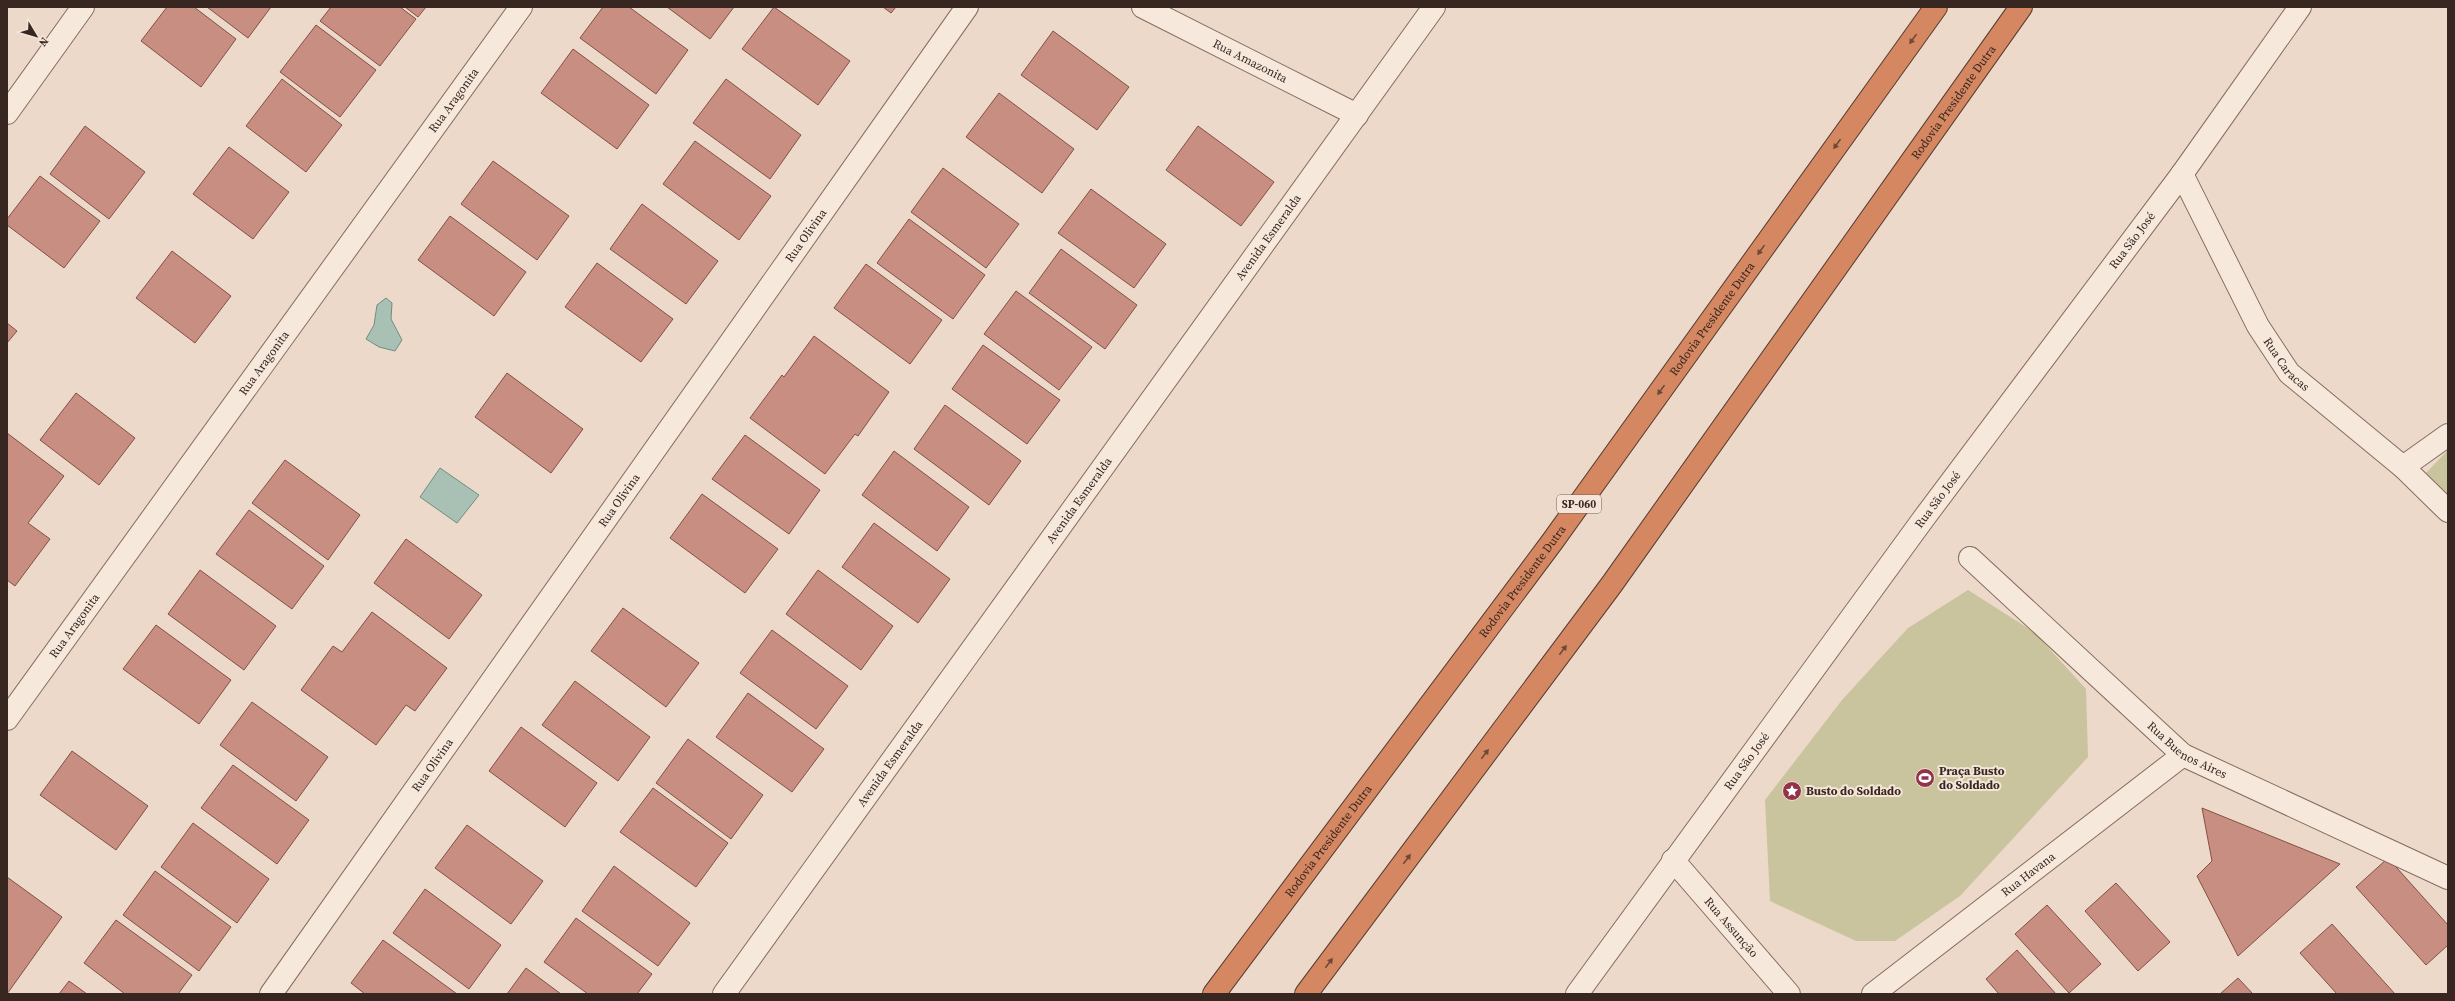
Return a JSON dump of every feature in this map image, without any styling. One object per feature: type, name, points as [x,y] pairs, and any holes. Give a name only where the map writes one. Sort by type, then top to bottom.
[{"type":"highway","name":"Rodovia Presidente Dutra","points":[[1214,994],[1552,542],[1936,7]]},
{"type":"highway","name":"Rodovia Presidente Dutra","points":[[1306,994],[1612,584],[2021,7]]},
{"type":"street","points":[[7,113],[83,7]]},
{"type":"street","name":"Rua Aragonita","points":[[7,719],[521,7]]},
{"type":"street","name":"Rua Olivina","points":[[271,994],[967,7]]},
{"type":"street","name":"Rua Amazonita","points":[[1143,7],[1357,115]]},
{"type":"street","name":"Avenida Esmeralda","points":[[724,994],[1434,7]]},
{"type":"street","name":"Rua São José","points":[[1577,994],[1673,860],[1924,518],[2182,174],[2300,7]]},
{"type":"street","name":"Rua Caracas","points":[[2182,174],[2258,326],[2289,373],[2403,467],[2448,511]]},
{"type":"street","points":[[2403,467],[2448,435]]},
{"type":"street","name":"Rua Buenos Aires","points":[[1970,558],[2183,755],[2448,878]]},
{"type":"street","name":"Rua Havana","points":[[1873,994],[2183,755]]},
{"type":"street","name":"Rua Assunção","points":[[1673,860],[1789,994]]},
{"type":"shaded area","points":[[386,298],[392,303],[391,319],[402,340],[395,351],[379,347],[366,339],[374,325],[377,305]]},
{"type":"shaded area","points":[[2448,450],[2448,494],[2426,473]]},
{"type":"shaded area","points":[[440,468],[479,495],[457,523],[420,497]]},
{"type":"shaded area","name":"Praça Busto do Soldado","points":[[1968,590],[2034,632],[2086,689],[2088,757],[1960,896],[1895,941],[1856,941],[1770,901],[1765,800],[1842,700],[1908,628]]},
{"type":"building","points":[[167,7],[194,7],[236,39],[201,87],[141,41]]},
{"type":"building","points":[[207,7],[271,7],[248,38]]},
{"type":"building","points":[[331,7],[400,7],[416,19],[380,66],[320,21]]},
{"type":"building","points":[[405,7],[426,7],[418,17]]},
{"type":"building","points":[[603,7],[629,7],[688,50],[656,94],[580,38]]},
{"type":"building","points":[[667,7],[734,7],[710,39]]},
{"type":"building","points":[[774,7],[850,61],[818,105],[742,49]]},
{"type":"building","points":[[883,7],[896,7],[891,13]]},
{"type":"building","points":[[316,25],[376,70],[340,117],[280,72]]},
{"type":"building","points":[[1053,31],[1129,87],[1097,130],[1021,75]]},
{"type":"building","points":[[573,49],[649,105],[617,149],[541,93]]},
{"type":"building","points":[[282,79],[342,125],[306,172],[246,126]]},
{"type":"building","points":[[726,79],[801,135],[770,179],[693,123]]},
{"type":"building","points":[[999,93],[1074,149],[1042,193],[966,137]]},
{"type":"building","points":[[85,126],[145,172],[109,219],[50,174]]},
{"type":"building","points":[[1198,126],[1274,182],[1241,226],[1166,170]]},
{"type":"building","points":[[695,141],[771,196],[739,240],[663,184]]},
{"type":"building","points":[[229,147],[289,192],[253,239],[193,194]]},
{"type":"building","points":[[493,161],[569,216],[537,260],[461,204]]},
{"type":"building","points":[[943,168],[1019,224],[986,268],[911,212]]},
{"type":"building","points":[[40,176],[100,221],[64,268],[7,225],[7,219]]},
{"type":"building","points":[[1091,189],[1166,244],[1134,288],[1058,233]]},
{"type":"building","points":[[642,204],[718,261],[686,304],[610,249]]},
{"type":"building","points":[[450,216],[526,272],[494,316],[418,260]]},
{"type":"building","points":[[909,219],[985,275],[953,319],[877,263]]},
{"type":"building","points":[[1061,249],[1137,305],[1105,349],[1029,293]]},
{"type":"building","points":[[172,251],[231,296],[195,343],[136,298]]},
{"type":"building","points":[[597,263],[673,319],[641,362],[565,307]]},
{"type":"building","points":[[866,264],[942,320],[910,364],[834,308]]},
{"type":"building","points":[[1016,291],[1092,347],[1059,390],[984,334]]},
{"type":"building","points":[[7,323],[17,331],[7,343]]},
{"type":"building","points":[[814,336],[889,392],[858,436],[855,434],[825,474],[750,418],[782,375],[784,377]]},
{"type":"building","points":[[983,345],[1060,400],[1027,444],[952,389]]},
{"type":"building","points":[[507,373],[583,429],[551,473],[475,417]]},
{"type":"building","points":[[76,393],[135,438],[99,485],[40,440]]},
{"type":"building","points":[[945,405],[1021,461],[989,505],[914,449]]},
{"type":"building","points":[[7,433],[64,476],[28,523],[50,539],[15,586],[7,580]]},
{"type":"building","points":[[745,435],[820,490],[789,534],[712,479]]},
{"type":"building","points":[[894,451],[969,507],[937,551],[862,495]]},
{"type":"building","points":[[285,460],[360,515],[328,560],[252,503]]},
{"type":"building","points":[[702,494],[778,549],[745,593],[670,538]]},
{"type":"building","points":[[249,510],[324,566],[292,609],[216,554]]},
{"type":"building","points":[[874,523],[950,579],[918,623],[842,567]]},
{"type":"building","points":[[406,539],[482,595],[449,639],[374,583]]},
{"type":"building","points":[[200,570],[276,626],[244,670],[168,614]]},
{"type":"building","points":[[818,570],[893,626],[861,670],[786,614]]},
{"type":"building","points":[[623,608],[699,663],[666,707],[591,651]]},
{"type":"building","points":[[372,612],[447,668],[415,711],[406,705],[376,745],[301,690],[333,646],[342,652]]},
{"type":"building","points":[[156,625],[231,680],[199,724],[123,669]]},
{"type":"building","points":[[772,630],[848,686],[816,729],[740,673]]},
{"type":"building","points":[[575,681],[650,737],[618,781],[542,725]]},
{"type":"building","points":[[748,693],[824,749],[792,792],[716,737]]},
{"type":"building","points":[[252,702],[328,757],[296,801],[220,745]]},
{"type":"building","points":[[521,727],[597,783],[565,827],[489,771]]},
{"type":"building","points":[[688,739],[763,795],[731,839],[656,783]]},
{"type":"building","points":[[72,751],[148,806],[116,850],[40,795]]},
{"type":"building","points":[[233,765],[309,820],[277,864],[201,808]]},
{"type":"building","points":[[653,788],[728,843],[696,887],[620,832]]},
{"type":"building","points":[[2202,808],[2340,864],[2238,956],[2197,876],[2212,861]]},
{"type":"building","points":[[193,823],[269,879],[237,923],[161,867]]},
{"type":"building","points":[[467,825],[543,881],[511,924],[435,868]]},
{"type":"building","points":[[2388,858],[2448,925],[2448,945],[2426,965],[2356,887]]},
{"type":"building","points":[[614,866],[690,923],[658,966],[582,911]]},
{"type":"building","points":[[155,871],[231,927],[199,971],[123,915]]},
{"type":"building","points":[[7,877],[62,917],[7,994]]},
{"type":"building","points":[[2116,883],[2170,942],[2138,971],[2085,911]]},
{"type":"building","points":[[425,889],[501,945],[469,989],[393,933]]},
{"type":"building","points":[[2047,905],[2101,964],[2069,993],[2015,934]]},
{"type":"building","points":[[576,918],[652,974],[637,994],[588,994],[544,962]]},
{"type":"building","points":[[116,920],[192,975],[178,994],[125,994],[84,963]]},
{"type":"building","points":[[2332,924],[2395,994],[2337,994],[2300,953]]},
{"type":"building","points":[[383,940],[457,994],[365,994],[351,983]]},
{"type":"building","points":[[2017,950],[2056,994],[1999,994],[1986,979]]},
{"type":"building","points":[[526,968],[561,994],[507,994]]},
{"type":"building","points":[[2238,978],[2253,994],[2220,994]]},
{"type":"building","points":[[69,981],[87,994],[59,994]]},
{"type":"place","name":"Praça Busto do Soldado","points":[[1925,778]]},
{"type":"place","name":"Busto do Soldado","points":[[1792,791]]}]
